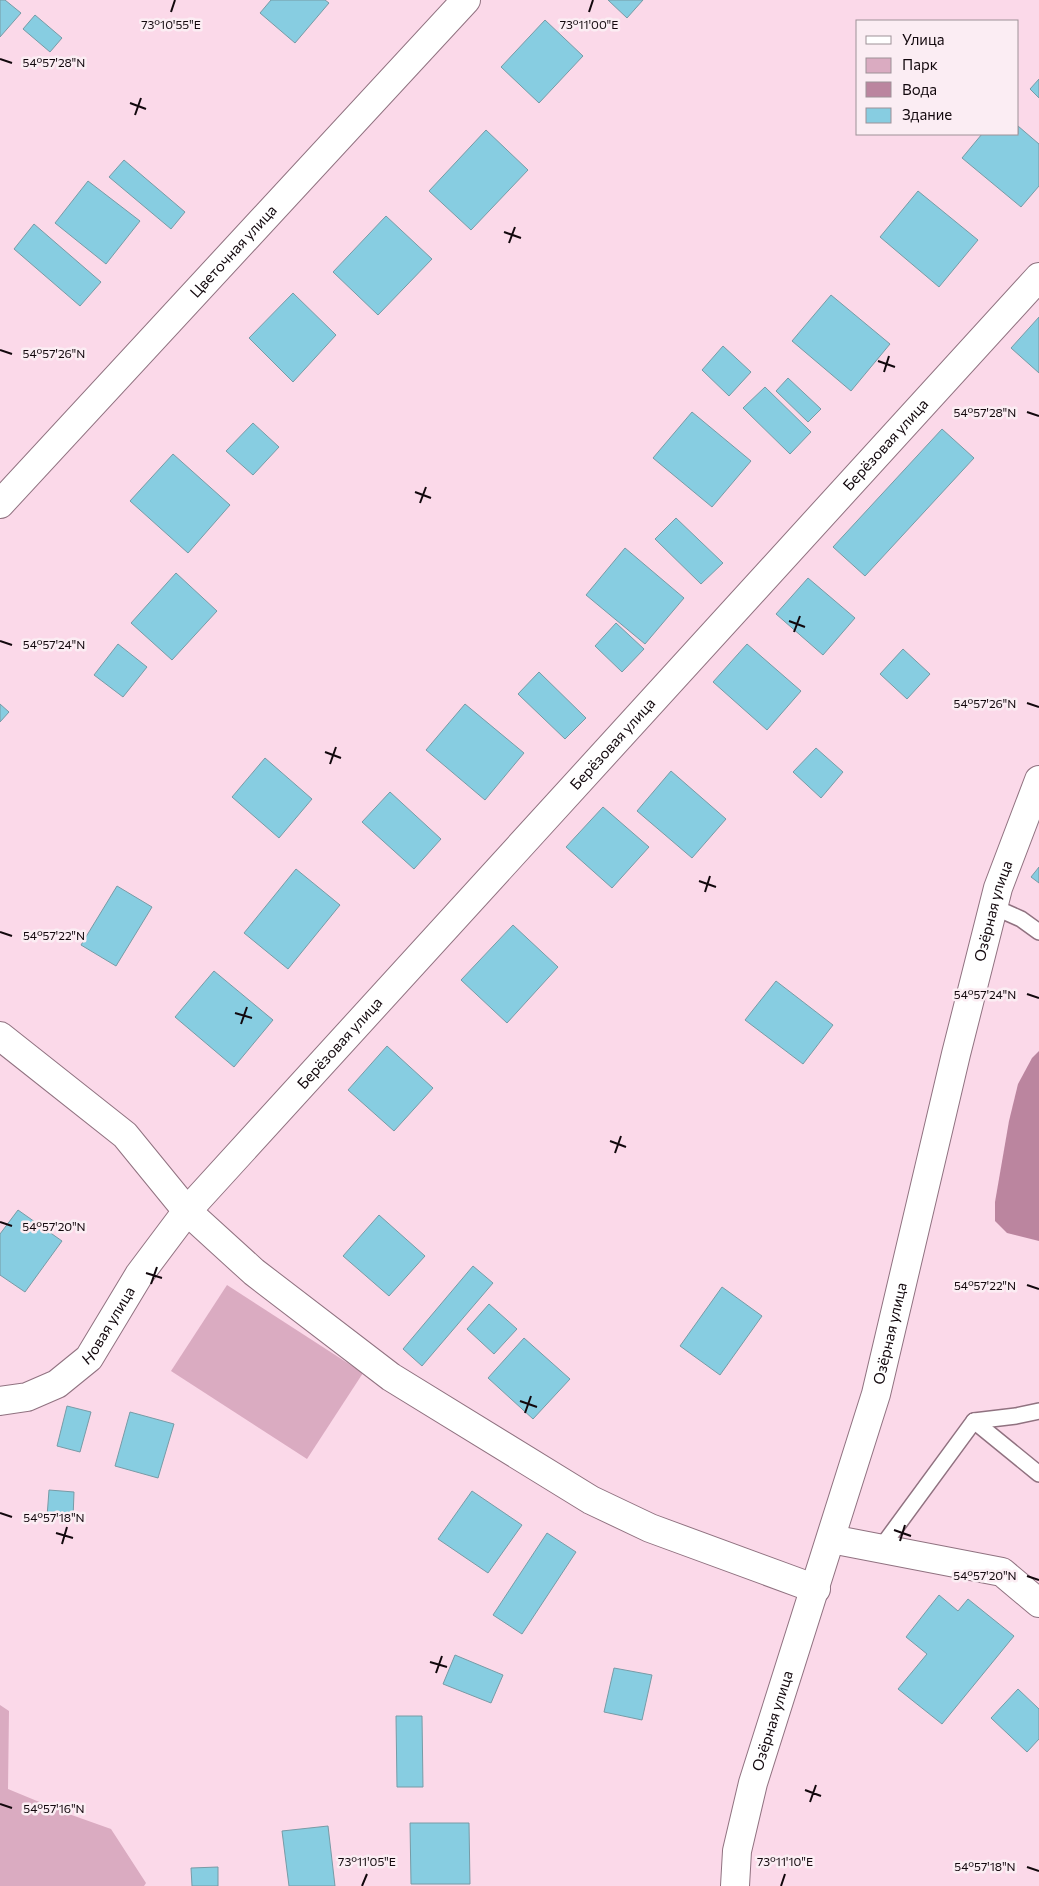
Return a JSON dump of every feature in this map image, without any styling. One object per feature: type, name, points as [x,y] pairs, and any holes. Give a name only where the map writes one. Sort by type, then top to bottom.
[{"type":"street","name":"Цветочная улица","points":[[0,504],[466,0]]},
{"type":"street","name":"Берёзовая улица","points":[[187,1211],[1039,278]]},
{"type":"street","name":"Озёрная улица","points":[[735,1886],[736,1851],[753,1783],[816,1589],[876,1394],[954,1064],[998,888],[1039,780]]},
{"type":"street","points":[[0,1036],[125,1135],[187,1211],[254,1272],[391,1377],[591,1500],[650,1528],[816,1589]]},
{"type":"street","name":"Новая улица","points":[[0,1401],[27,1397],[57,1384],[88,1358],[139,1275],[187,1211]]},
{"type":"street","points":[[831,1539],[1002,1572],[1039,1603]]},
{"type":"lane","points":[[994,907],[1021,919],[1039,932]]},
{"type":"lane","points":[[880,1549],[974,1421],[1039,1411]]},
{"type":"lane","points":[[974,1421],[1039,1474]]},
{"type":"green space","points":[[227,1285],[363,1373],[307,1459],[171,1371]]},
{"type":"green space","points":[[0,1705],[9,1711],[8,1789],[111,1829],[146,1883],[144,1886],[0,1886]]},
{"type":"water","points":[[1039,1051],[1039,1241],[1007,1233],[995,1221],[995,1202],[1009,1121],[1018,1084],[1032,1058]]},
{"type":"building","points":[[0,0],[5,0],[21,13],[0,37]]},
{"type":"building","points":[[271,0],[325,0],[329,3],[295,43],[260,13]]},
{"type":"building","points":[[608,0],[643,0],[627,18]]},
{"type":"building","points":[[35,15],[62,38],[50,52],[23,29]]},
{"type":"building","points":[[545,20],[583,56],[539,103],[501,67]]},
{"type":"building","points":[[1039,79],[1039,98],[1030,89]]},
{"type":"building","points":[[1019,127],[1039,144],[1039,186],[1021,207],[962,158],[981,135],[1019,135]]},
{"type":"building","points":[[486,130],[528,170],[471,230],[429,191]]},
{"type":"building","points":[[124,160],[185,212],[171,229],[109,177]]},
{"type":"building","points":[[88,181],[140,221],[106,264],[55,223]]},
{"type":"building","points":[[918,191],[978,240],[939,287],[880,237]]},
{"type":"building","points":[[386,216],[432,259],[378,315],[333,272]]},
{"type":"building","points":[[34,224],[101,282],[80,306],[14,249]]},
{"type":"building","points":[[293,293],[336,335],[293,382],[249,338]]},
{"type":"building","points":[[831,295],[890,344],[851,391],[792,341]]},
{"type":"building","points":[[1039,317],[1039,373],[1011,348]]},
{"type":"building","points":[[723,346],[751,372],[729,396],[702,370]]},
{"type":"building","points":[[788,378],[821,409],[808,422],[776,391]]},
{"type":"building","points":[[765,387],[811,432],[790,454],[743,408]]},
{"type":"building","points":[[692,412],[751,461],[712,507],[653,458]]},
{"type":"building","points":[[253,423],[279,447],[253,475],[226,451]]},
{"type":"building","points":[[942,429],[974,458],[865,576],[833,547]]},
{"type":"building","points":[[173,454],[230,505],[188,553],[130,501]]},
{"type":"building","points":[[676,518],[723,563],[701,584],[655,539]]},
{"type":"building","points":[[625,548],[684,598],[645,644],[586,595]]},
{"type":"building","points":[[176,573],[217,611],[172,660],[131,623]]},
{"type":"building","points":[[808,578],[855,618],[823,655],[776,614]]},
{"type":"building","points":[[616,623],[644,649],[622,672],[595,646]]},
{"type":"building","points":[[118,644],[147,667],[123,697],[94,675]]},
{"type":"building","points":[[747,644],[801,691],[767,730],[713,682]]},
{"type":"building","points":[[903,649],[930,674],[907,699],[880,674]]},
{"type":"building","points":[[539,672],[586,718],[565,739],[518,694]]},
{"type":"building","points":[[0,704],[9,712],[0,722]]},
{"type":"building","points":[[465,704],[524,753],[485,800],[426,750]]},
{"type":"building","points":[[816,748],[843,772],[821,798],[793,772]]},
{"type":"building","points":[[265,758],[312,799],[279,838],[232,797]]},
{"type":"building","points":[[671,771],[726,819],[692,858],[637,811]]},
{"type":"building","points":[[390,792],[441,839],[414,869],[362,822]]},
{"type":"building","points":[[603,807],[649,847],[612,888],[566,847]]},
{"type":"building","points":[[1039,867],[1039,883],[1031,877]]},
{"type":"building","points":[[296,869],[340,905],[288,969],[244,933]]},
{"type":"building","points":[[117,886],[152,907],[116,966],[81,945]]},
{"type":"building","points":[[513,925],[558,967],[507,1023],[461,980]]},
{"type":"building","points":[[214,971],[273,1020],[234,1067],[175,1017]]},
{"type":"building","points":[[776,981],[833,1025],[803,1064],[745,1020]]},
{"type":"building","points":[[387,1046],[433,1088],[394,1131],[348,1090]]},
{"type":"building","points":[[18,1210],[62,1241],[25,1292],[0,1275],[0,1234]]},
{"type":"building","points":[[379,1215],[425,1256],[389,1296],[343,1256]]},
{"type":"building","points":[[473,1266],[493,1283],[422,1366],[403,1349]]},
{"type":"building","points":[[722,1287],[762,1316],[720,1375],[680,1346]]},
{"type":"building","points":[[489,1304],[517,1329],[494,1354],[467,1329]]},
{"type":"building","points":[[524,1338],[570,1379],[533,1419],[488,1378]]},
{"type":"building","points":[[67,1406],[91,1412],[80,1452],[57,1446]]},
{"type":"building","points":[[130,1412],[174,1424],[158,1478],[115,1466]]},
{"type":"building","points":[[49,1490],[74,1492],[73,1519],[47,1517]]},
{"type":"building","points":[[472,1491],[522,1525],[488,1573],[438,1539]]},
{"type":"building","points":[[547,1533],[576,1552],[522,1634],[493,1615]]},
{"type":"building","points":[[939,1595],[958,1611],[968,1599],[1014,1636],[942,1724],[898,1689],[927,1654],[906,1637]]},
{"type":"building","points":[[455,1655],[503,1675],[491,1703],[443,1684]]},
{"type":"building","points":[[614,1668],[652,1675],[642,1720],[604,1712]]},
{"type":"building","points":[[1018,1689],[1039,1709],[1039,1739],[1027,1752],[991,1718]]},
{"type":"building","points":[[396,1716],[422,1716],[423,1787],[397,1787]]},
{"type":"building","points":[[410,1823],[469,1823],[470,1884],[411,1884]]},
{"type":"building","points":[[328,1826],[335,1886],[289,1886],[282,1831]]},
{"type":"building","points":[[218,1867],[218,1886],[192,1886],[191,1868]]}]
